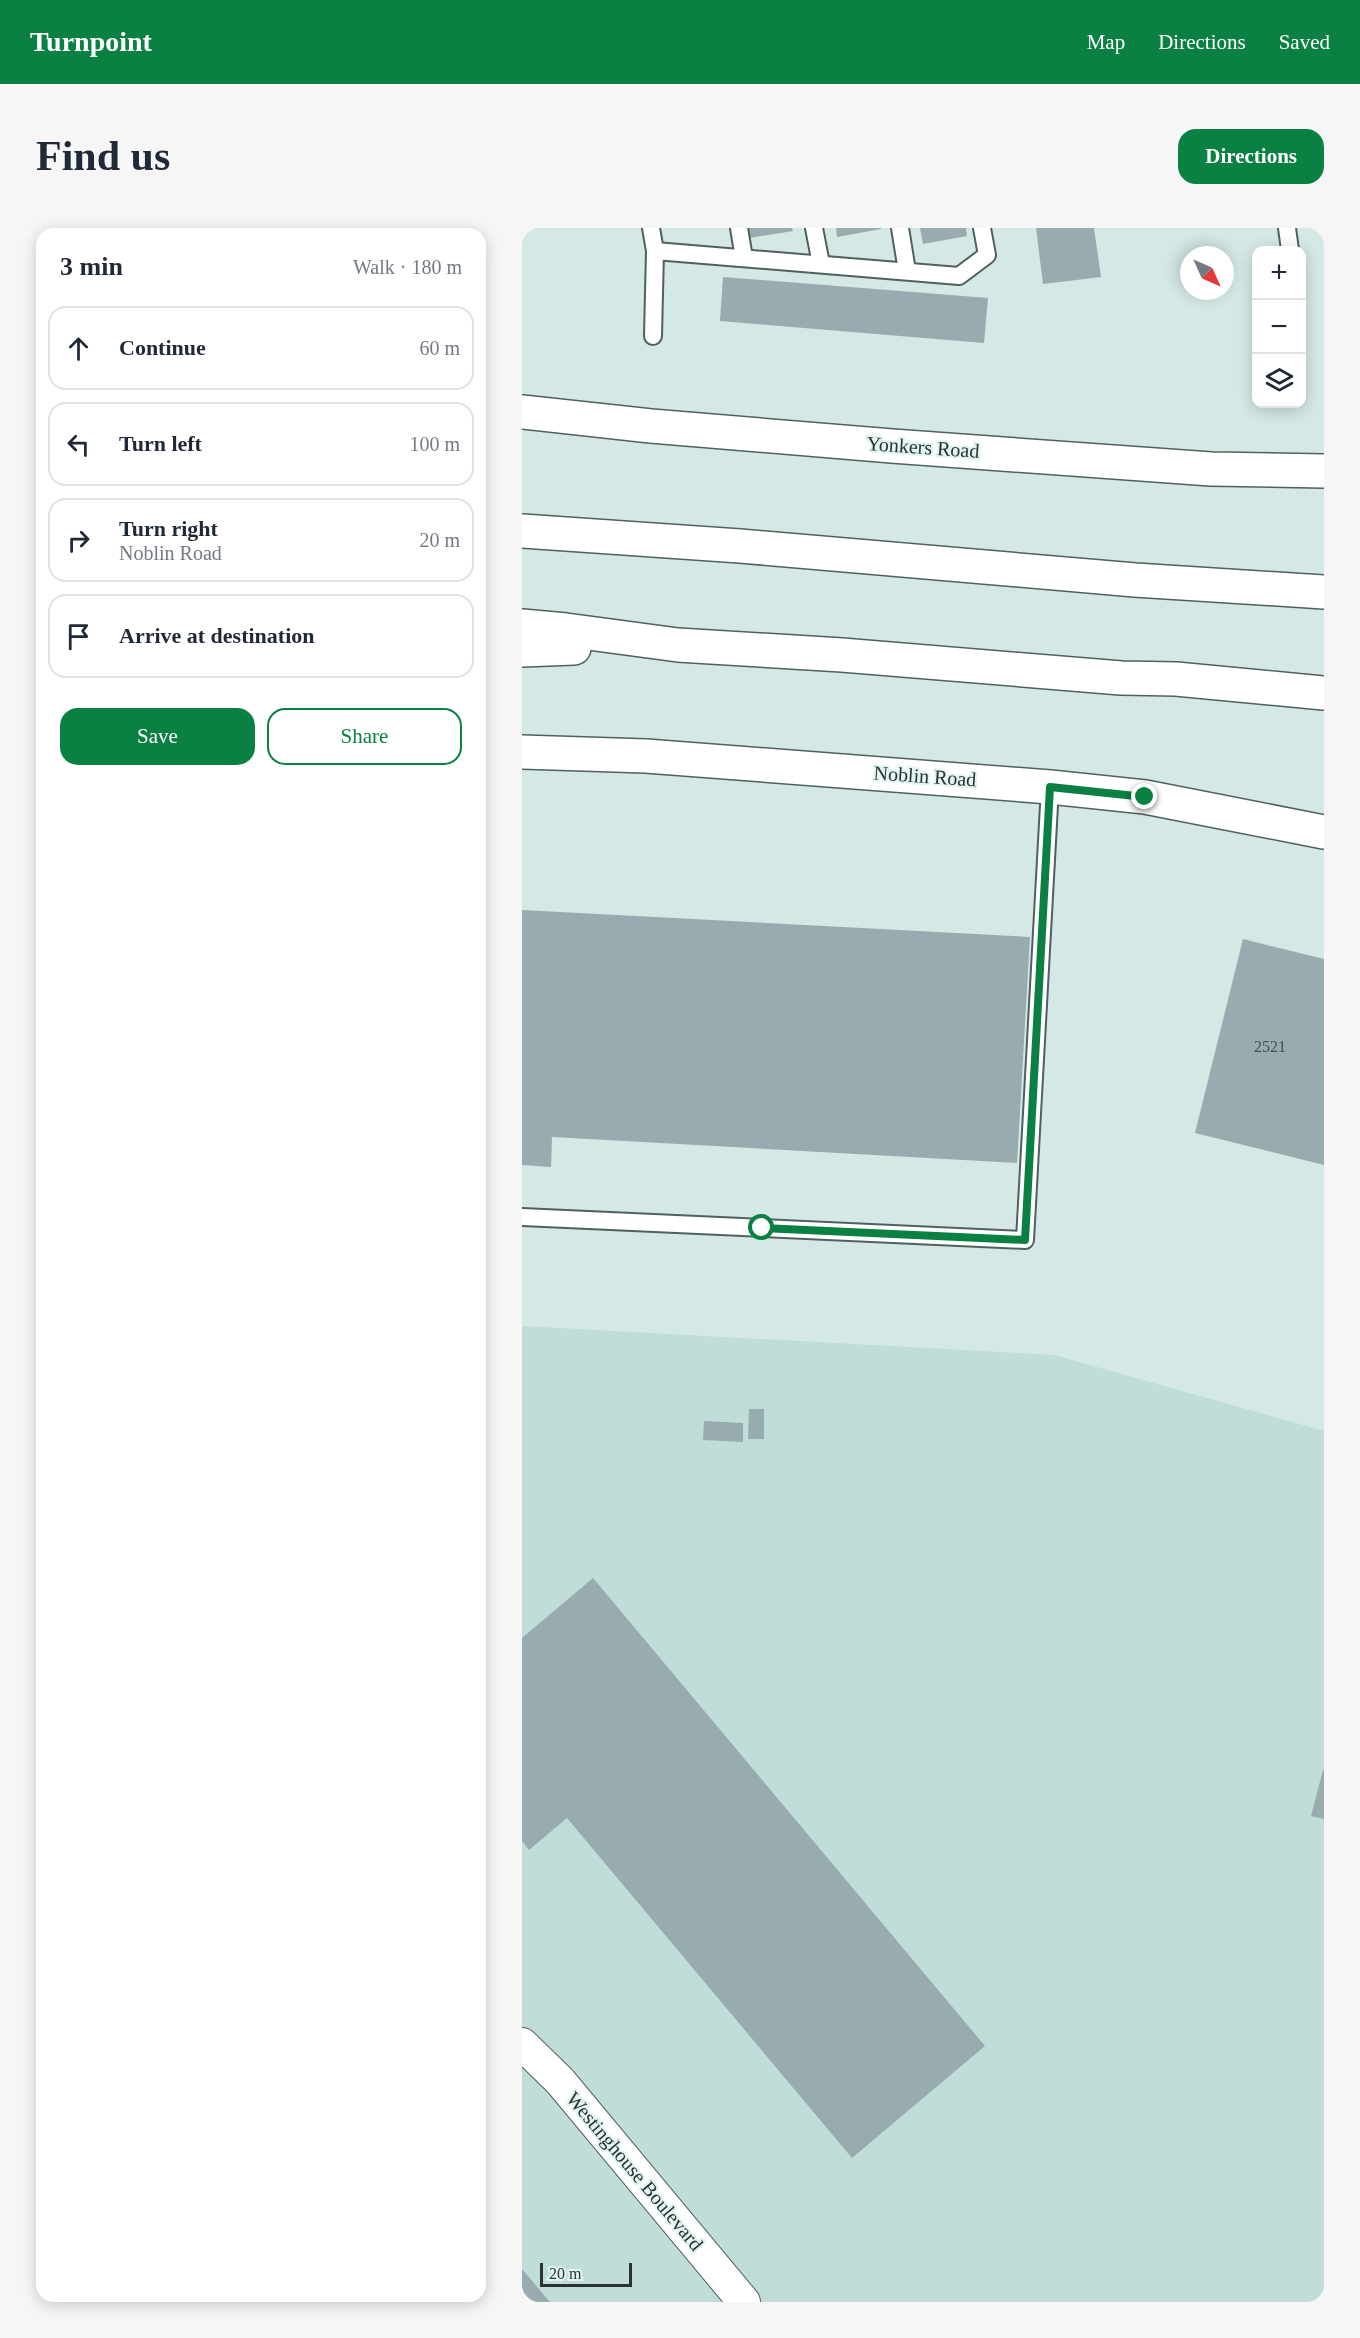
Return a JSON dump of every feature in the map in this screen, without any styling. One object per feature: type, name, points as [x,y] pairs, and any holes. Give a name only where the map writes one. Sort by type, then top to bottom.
[{"type":"main road","name":"Yonkers Road","points":[[522,412],[651,426],[892,446],[1211,469],[1324,471]]},
{"type":"main road","points":[[522,509],[659,540]]},
{"type":"main road","points":[[522,531],[659,540],[1135,580],[1324,592]]},
{"type":"main road","points":[[522,626],[678,645],[877,658],[1121,678],[1176,679],[1324,693]]},
{"type":"main road","points":[[522,650],[678,645]]},
{"type":"main road","name":"Noblin Road","points":[[522,752],[658,756],[1050,787],[1145,797],[1324,832]]},
{"type":"street","name":"Westinghouse Boulevard","points":[[522,2044],[560,2082],[744,2302]]},
{"type":"lane","points":[[651,228],[655,250],[653,336]]},
{"type":"lane","points":[[739,228],[744,258]]},
{"type":"lane","points":[[814,228],[821,264]]},
{"type":"lane","points":[[900,228],[907,271]]},
{"type":"lane","points":[[655,250],[958,276],[987,255],[982,228]]},
{"type":"lane","points":[[1287,228],[1289,246]]},
{"type":"lane","points":[[522,1216],[1025,1240],[1050,787]]},
{"type":"shaded area","points":[[522,1326],[1054,1355],[1324,1431],[1324,2302],[522,2302]]},
{"type":"building","points":[[747,228],[792,228],[793,231],[749,238]]},
{"type":"building","points":[[836,228],[881,228],[881,229],[837,237]]},
{"type":"building","points":[[920,228],[966,228],[967,236],[923,244]]},
{"type":"building","points":[[1036,228],[1094,228],[1101,277],[1043,284]]},
{"type":"building","points":[[723,277],[988,298],[984,343],[720,321]]},
{"type":"building","points":[[522,910],[1030,937],[1017,1163],[552,1137],[551,1167],[522,1165]]},
{"type":"building","points":[[1243,939],[1324,959],[1324,1165],[1195,1133]]},
{"type":"building","points":[[749,1409],[764,1409],[764,1439],[748,1439]]},
{"type":"building","points":[[704,1421],[743,1423],[743,1442],[703,1440]]},
{"type":"building","points":[[593,1578],[985,2046],[852,2158],[567,1818],[529,1850],[522,1841],[522,1638]]},
{"type":"building","points":[[1324,1770],[1324,1819],[1311,1816]]},
{"type":"building","points":[[522,2269],[550,2302],[522,2302]]},
{"type":"route","points":[[762,1228],[1025,1240],[1050,787],[1145,797]]}]
